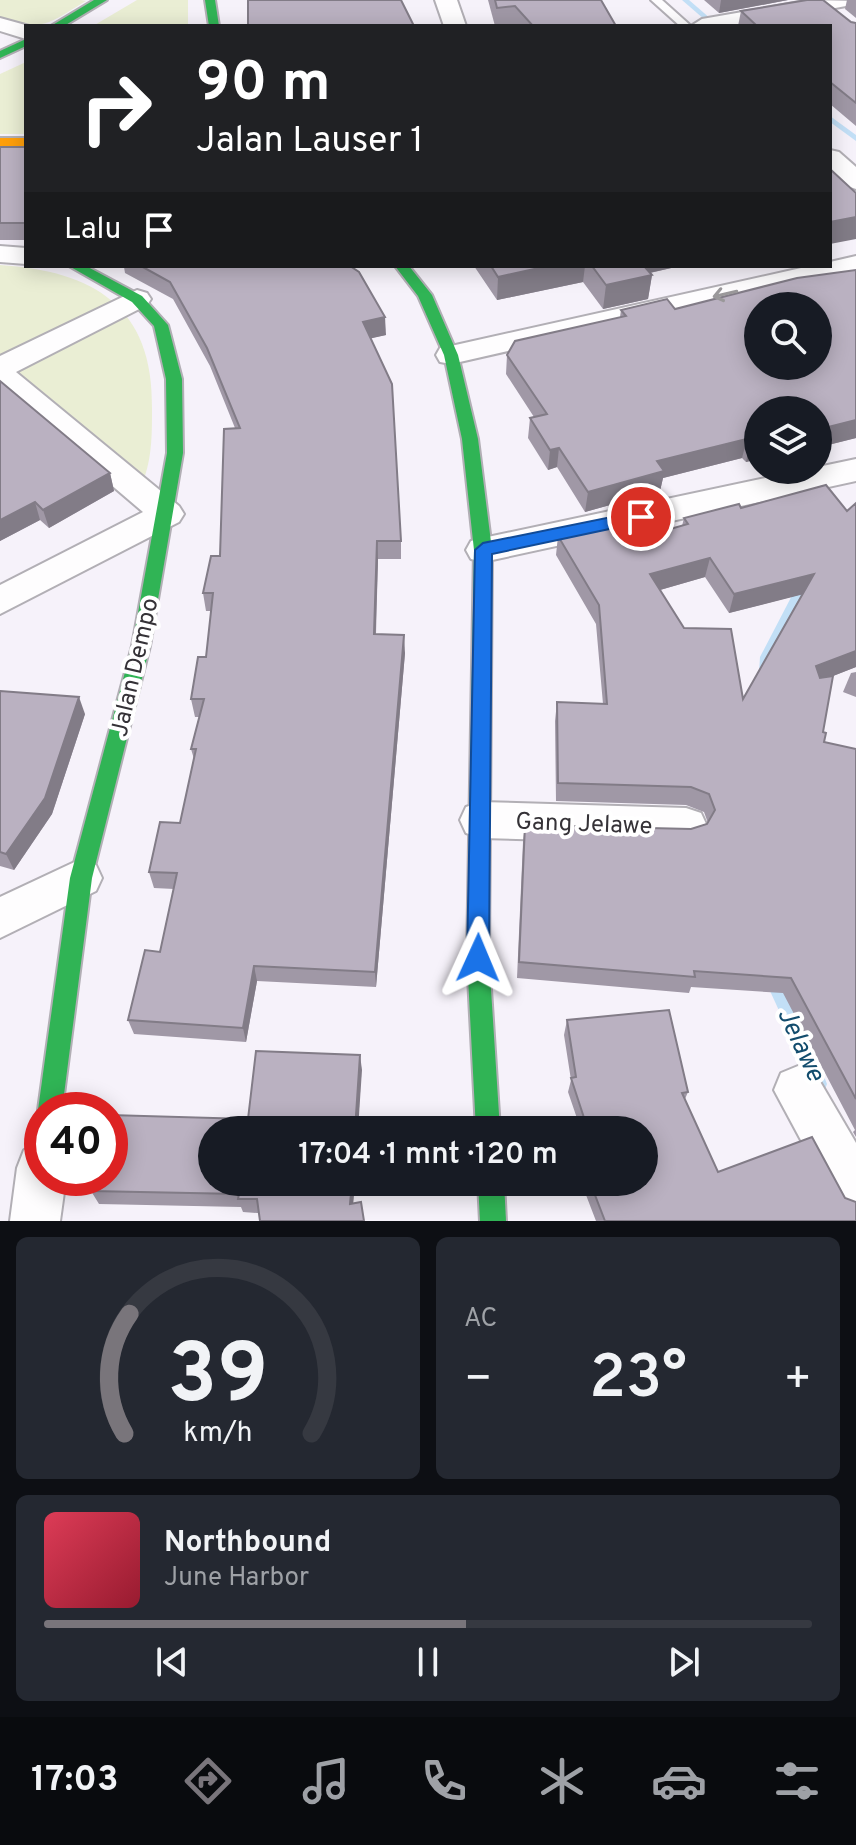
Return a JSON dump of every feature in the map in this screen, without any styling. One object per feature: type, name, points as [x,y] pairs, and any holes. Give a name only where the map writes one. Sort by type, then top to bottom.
[{"type":"street","points":[[85,24],[125,0]]},
{"type":"street","points":[[210,0],[214,24]]},
{"type":"street","points":[[446,0],[454,24]]},
{"type":"street","points":[[713,24],[818,2],[846,0]]},
{"type":"street","points":[[59,24],[94,1]]},
{"type":"street","points":[[818,2],[847,26]]},
{"type":"street","points":[[0,24],[24,31]]},
{"type":"street","points":[[0,55],[24,43]]},
{"type":"street","points":[[0,69],[24,58]]},
{"type":"street","points":[[0,142],[24,142]]},
{"type":"street","points":[[832,159],[856,181]]},
{"type":"street","points":[[0,254],[24,256]]},
{"type":"street","points":[[832,267],[856,264]]},
{"type":"street","name":"Jalan Dempo","points":[[52,1092],[81,878],[141,646],[167,514],[175,453],[174,379],[161,325],[137,299],[80,268]]},
{"type":"street","points":[[404,268],[425,295],[451,355],[470,439],[483,550],[478,958],[487,1116]]},
{"type":"street","points":[[451,355],[795,271],[821,268]]},
{"type":"street","points":[[0,601],[167,514],[0,371],[137,299]]},
{"type":"street","points":[[483,550],[856,470]]},
{"type":"street","name":"Gang Jelawe","points":[[481,820],[686,826]]},
{"type":"street","points":[[0,918],[81,878]]},
{"type":"street","points":[[798,1090],[856,1191]]},
{"type":"street","points":[[35,1221],[38,1196]]},
{"type":"street","points":[[492,1196],[493,1221]]},
{"type":"lane","points":[[656,0],[684,24]]},
{"type":"green space","points":[[0,0],[86,1],[46,23],[0,22]]},
{"type":"green space","points":[[137,0],[188,0],[188,24],[96,24]]},
{"type":"green space","points":[[24,63],[24,134],[0,134],[0,74]]},
{"type":"green space","points":[[0,265],[64,276],[90,286],[112,301],[130,320],[142,344],[150,374],[152,435],[145,476],[0,357]]},
{"type":"building","points":[[248,0],[401,0],[413,24],[248,24]]},
{"type":"building","points":[[495,0],[601,0],[615,24],[531,24],[515,6],[497,8]]},
{"type":"building","points":[[823,0],[856,23],[856,103],[832,84],[832,24],[755,24],[741,11]]},
{"type":"building","points":[[0,147],[24,147],[24,223],[0,223]]},
{"type":"building","points":[[832,171],[856,193],[856,217],[832,222]]},
{"type":"building","points":[[145,268],[353,268],[359,272],[385,317],[363,322],[392,384],[401,541],[377,541],[374,634],[404,635],[375,972],[254,966],[243,1028],[128,1020],[145,950],[160,952],[177,873],[149,872],[160,822],[180,823],[196,749],[191,749],[204,699],[191,699],[198,657],[206,657],[213,593],[203,593],[211,556],[220,556],[224,429],[240,428],[207,348],[170,282]]},
{"type":"building","points":[[492,268],[539,268],[498,277]]},
{"type":"building","points":[[593,268],[646,268],[652,275],[606,285]]},
{"type":"building","points":[[856,270],[856,420],[832,426],[832,396],[744,396],[744,440],[657,461],[664,471],[588,492],[559,448],[550,450],[530,418],[547,414],[507,355],[515,341],[626,316],[621,310],[667,299],[675,309],[797,278]]},
{"type":"building","points":[[0,381],[110,473],[43,510],[35,502],[0,520]]},
{"type":"building","points":[[826,485],[847,511],[856,503],[856,651],[816,666],[820,678],[833,676],[824,742],[856,749],[856,1099],[791,978],[694,971],[695,977],[519,962],[525,825],[691,829],[707,824],[715,810],[709,794],[691,787],[558,783],[557,702],[607,704],[599,605],[558,536],[616,521],[628,541],[688,524],[684,518],[739,504],[741,508]],"holes":[[[710,558],[734,594],[814,574],[743,699],[731,629],[684,628],[650,574]]]},
{"type":"building","points":[[0,691],[79,697],[45,798],[6,854],[0,852]]},
{"type":"building","points":[[669,1010],[688,1092],[682,1093],[718,1172],[812,1137],[845,1198],[856,1202],[856,1221],[605,1221],[595,1196],[658,1196],[658,1116],[583,1116],[571,1078],[576,1077],[567,1020]]},
{"type":"building","points":[[256,1051],[360,1055],[356,1116],[248,1116]]},
{"type":"building","points":[[128,1116],[198,1118],[198,1193],[128,1192]]},
{"type":"building","points":[[239,1196],[351,1196],[350,1204],[361,1202],[364,1221],[260,1221],[257,1199],[238,1199]]},
{"type":"waterway","name":"Jelawe","points":[[685,0],[714,24]]},
{"type":"waterway","name":"Jelawe","points":[[832,120],[856,139]]},
{"type":"waterway","name":"Jelawe","points":[[765,672],[766,657],[804,582]]},
{"type":"waterway","name":"Jelawe","points":[[772,980],[820,1084]]},
{"type":"traffic: fast","points":[[60,24],[102,0]]},
{"type":"traffic: fast","points":[[210,0],[214,24]]},
{"type":"traffic: fast","points":[[0,55],[24,43]]},
{"type":"traffic: fast","points":[[52,1092],[81,878],[141,646],[175,453],[174,379],[161,325],[137,299],[80,268]]},
{"type":"traffic: fast","points":[[404,268],[425,295],[451,355],[470,439],[483,550],[478,958],[487,1116]]},
{"type":"traffic: fast","points":[[492,1196],[493,1221]]},
{"type":"traffic: slow","points":[[0,142],[24,142]]},
{"type":"route","points":[[478,958],[483,550],[641,517]]}]
